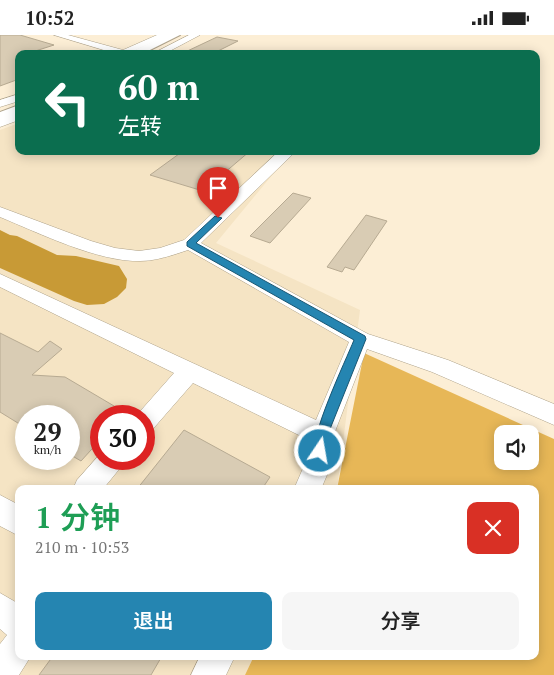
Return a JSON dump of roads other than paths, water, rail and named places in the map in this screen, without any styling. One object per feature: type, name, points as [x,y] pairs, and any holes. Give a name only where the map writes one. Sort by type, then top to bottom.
[{"type":"main road","points":[[134,50],[175,35]]},
{"type":"main road","points":[[154,50],[186,35]]},
{"type":"street","points":[[58,35],[115,50]]},
{"type":"street","points":[[132,50],[164,35]]},
{"type":"street","points":[[164,50],[196,35]]},
{"type":"street","points":[[0,123],[9,110]]},
{"type":"street","points":[[0,212],[85,245],[115,253],[139,256],[162,253],[190,244],[285,155]]},
{"type":"street","points":[[190,244],[361,339],[440,365],[554,415]]},
{"type":"street","points":[[0,280],[322,434]]},
{"type":"street","points":[[309,485],[318,468],[322,434],[361,339]]},
{"type":"street","points":[[155,411],[190,371]]},
{"type":"street","points":[[89,485],[102,470]]},
{"type":"street","points":[[0,509],[15,519]]},
{"type":"street","points":[[0,609],[15,621]]},
{"type":"street","points":[[0,673],[15,652]]},
{"type":"street","points":[[208,675],[216,660]]}]
